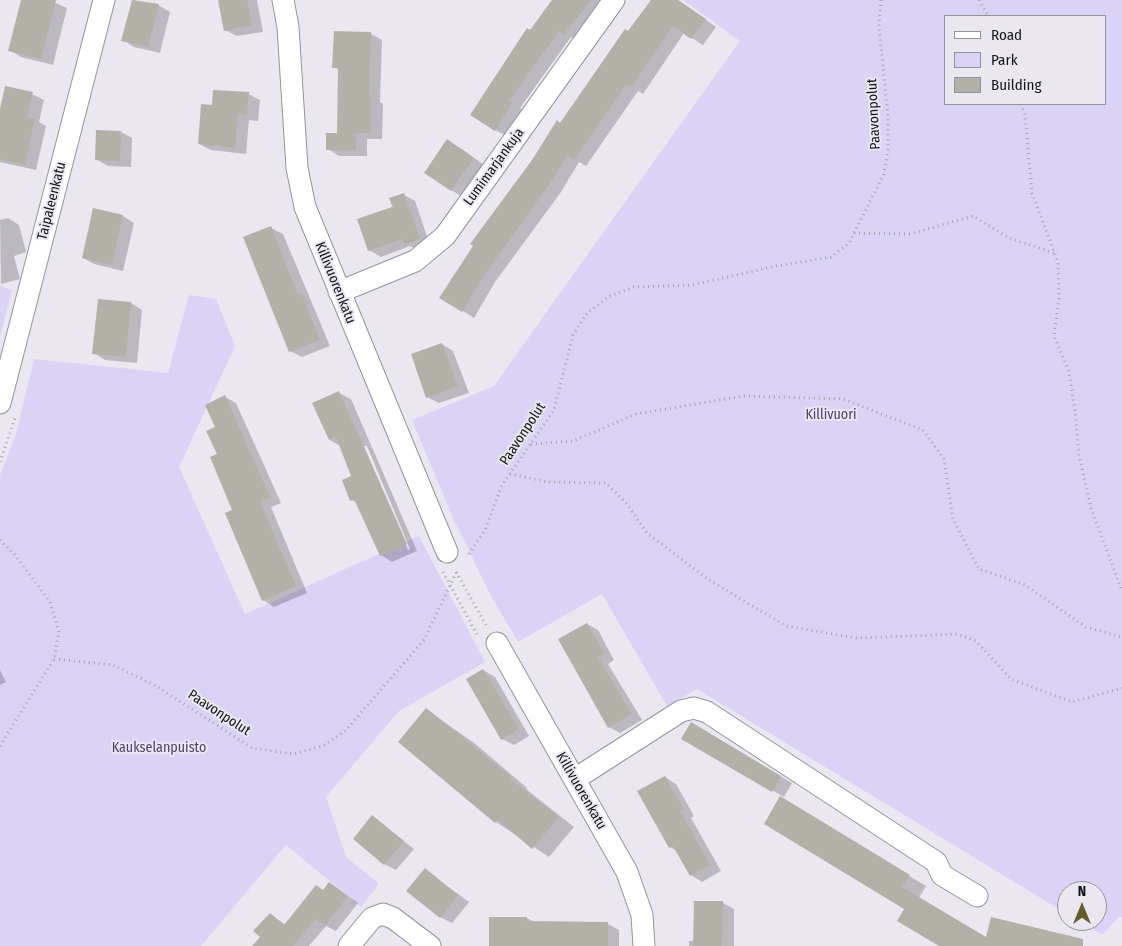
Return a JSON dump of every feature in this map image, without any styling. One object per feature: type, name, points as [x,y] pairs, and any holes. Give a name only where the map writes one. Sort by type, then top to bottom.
[{"type":"street","name":"Taipaleenkatu","points":[[0,403],[104,0]]},
{"type":"street","name":"Killivuorenkatu","points":[[283,0],[288,27],[297,168],[305,207],[338,292],[458,558]]},
{"type":"street","name":"Lumimarjankuja","points":[[338,292],[414,261],[445,236],[614,0]]},
{"type":"street","name":"Killivuorenkatu","points":[[497,643],[627,872],[642,915],[644,946]]},
{"type":"street","points":[[575,779],[682,711],[694,708],[707,712],[936,862],[942,875],[977,896]]},
{"type":"street","points":[[349,946],[372,918],[383,914],[393,918],[430,946]]},
{"type":"path","name":"Paavonpolut","points":[[54,659],[112,665],[156,686],[252,748],[293,754],[323,746],[345,731],[424,640],[457,572],[458,558],[485,530],[502,485],[554,410],[573,335],[587,313],[610,296],[634,288],[693,285],[776,266],[831,256],[849,243],[884,174],[888,150],[879,25],[881,0]]},
{"type":"path","points":[[979,0],[987,15]]},
{"type":"path","points":[[1021,105],[1025,116],[1032,193],[1058,262],[1060,299],[1054,336],[1069,372],[1079,456],[1091,508],[1122,591]]},
{"type":"path","points":[[854,233],[910,234],[973,216],[1009,238],[1054,253]]},
{"type":"path","points":[[531,444],[573,441],[636,414],[744,396],[842,399],[923,430],[944,459],[953,519],[979,569],[1025,585],[1086,627],[1122,638]]},
{"type":"path","points":[[510,474],[548,482],[606,483],[627,504],[647,533],[709,580],[786,626],[857,638],[957,634],[976,641],[1010,679],[1072,702],[1122,688]]},
{"type":"path","points":[[0,540],[15,554],[50,602],[59,632],[54,659],[0,746]]},
{"type":"path","points":[[458,558],[457,572],[497,643]]},
{"type":"green space","name":"Killivuori","points":[[683,0],[1122,0],[1122,917],[1120,916],[1107,930],[1107,881],[1057,881],[1057,908],[697,689],[667,706],[602,594],[518,642],[490,594],[453,518],[412,420],[494,386],[740,41]]},
{"type":"green space","points":[[0,286],[12,290],[0,337]]},
{"type":"green space","name":"Kaukselanpuisto","points":[[189,295],[216,299],[235,346],[179,467],[245,614],[419,536],[485,662],[399,711],[326,797],[346,857],[379,884],[361,907],[286,845],[201,946],[0,946],[0,475],[16,434],[34,359],[168,373]]},
{"type":"green space","name":"Killivuori","points":[[1095,931],[1106,931],[1102,935]]},
{"type":"building","points":[[21,0],[56,0],[41,59],[8,51]]},
{"type":"building","points":[[132,0],[159,4],[148,47],[121,41]]},
{"type":"building","points":[[218,0],[247,0],[252,25],[224,31]]},
{"type":"building","points":[[552,0],[591,0],[564,34],[559,31],[509,101],[512,103],[495,131],[470,115],[527,28],[530,30]]},
{"type":"building","points":[[651,0],[678,0],[706,19],[691,39],[673,26],[631,88],[626,85],[574,160],[567,156],[549,185],[484,276],[462,312],[439,298],[473,246],[470,244],[532,160],[557,120],[560,123],[625,29],[628,31]]},
{"type":"building","points":[[334,31],[371,32],[369,96],[371,96],[371,133],[356,133],[356,150],[326,150],[326,133],[337,133],[338,68],[332,68]]},
{"type":"building","points":[[5,86],[33,92],[27,117],[35,119],[25,165],[0,159],[0,109]]},
{"type":"building","points":[[213,90],[249,92],[247,115],[238,114],[235,148],[198,144],[201,104],[212,105]]},
{"type":"building","points":[[96,130],[121,131],[120,161],[95,160]]},
{"type":"building","points":[[447,139],[474,158],[451,191],[424,173]]},
{"type":"building","points":[[404,193],[420,239],[404,245],[402,239],[368,251],[357,219],[393,208],[389,198]]},
{"type":"building","points":[[93,208],[123,215],[112,265],[82,258]]},
{"type":"building","points":[[271,226],[298,295],[302,294],[320,340],[289,352],[243,237]]},
{"type":"building","points":[[98,299],[131,302],[126,357],[92,354]]},
{"type":"building","points":[[442,343],[458,386],[426,398],[411,354]]},
{"type":"building","points":[[339,391],[407,544],[380,556],[354,499],[350,501],[342,480],[351,476],[336,437],[329,440],[312,403]]},
{"type":"building","points":[[225,395],[270,497],[260,501],[296,586],[262,601],[225,513],[232,510],[210,457],[217,454],[206,431],[215,427],[205,405]]},
{"type":"building","points":[[587,623],[605,654],[598,657],[632,714],[608,728],[558,639]]},
{"type":"building","points":[[483,669],[519,729],[501,740],[466,679]]},
{"type":"building","points":[[426,708],[559,817],[532,849],[498,820],[495,823],[398,742]]},
{"type":"building","points":[[691,722],[781,776],[772,792],[681,739]]},
{"type":"building","points":[[665,776],[684,809],[680,811],[710,865],[690,876],[673,846],[669,848],[637,791]]},
{"type":"building","points":[[780,796],[910,875],[902,887],[986,937],[991,917],[1083,939],[1083,946],[939,946],[897,921],[904,909],[764,824]]},
{"type":"building","points":[[372,815],[404,841],[384,865],[353,839]]},
{"type":"building","points":[[425,868],[458,895],[440,918],[406,891]]},
{"type":"building","points":[[329,882],[348,896],[325,926],[316,919],[293,946],[252,946],[260,937],[253,931],[270,913],[284,925],[316,885],[323,890]]},
{"type":"building","points":[[694,901],[723,901],[722,946],[693,946]]},
{"type":"building","points":[[489,917],[527,917],[527,921],[608,922],[608,946],[489,946]]}]
